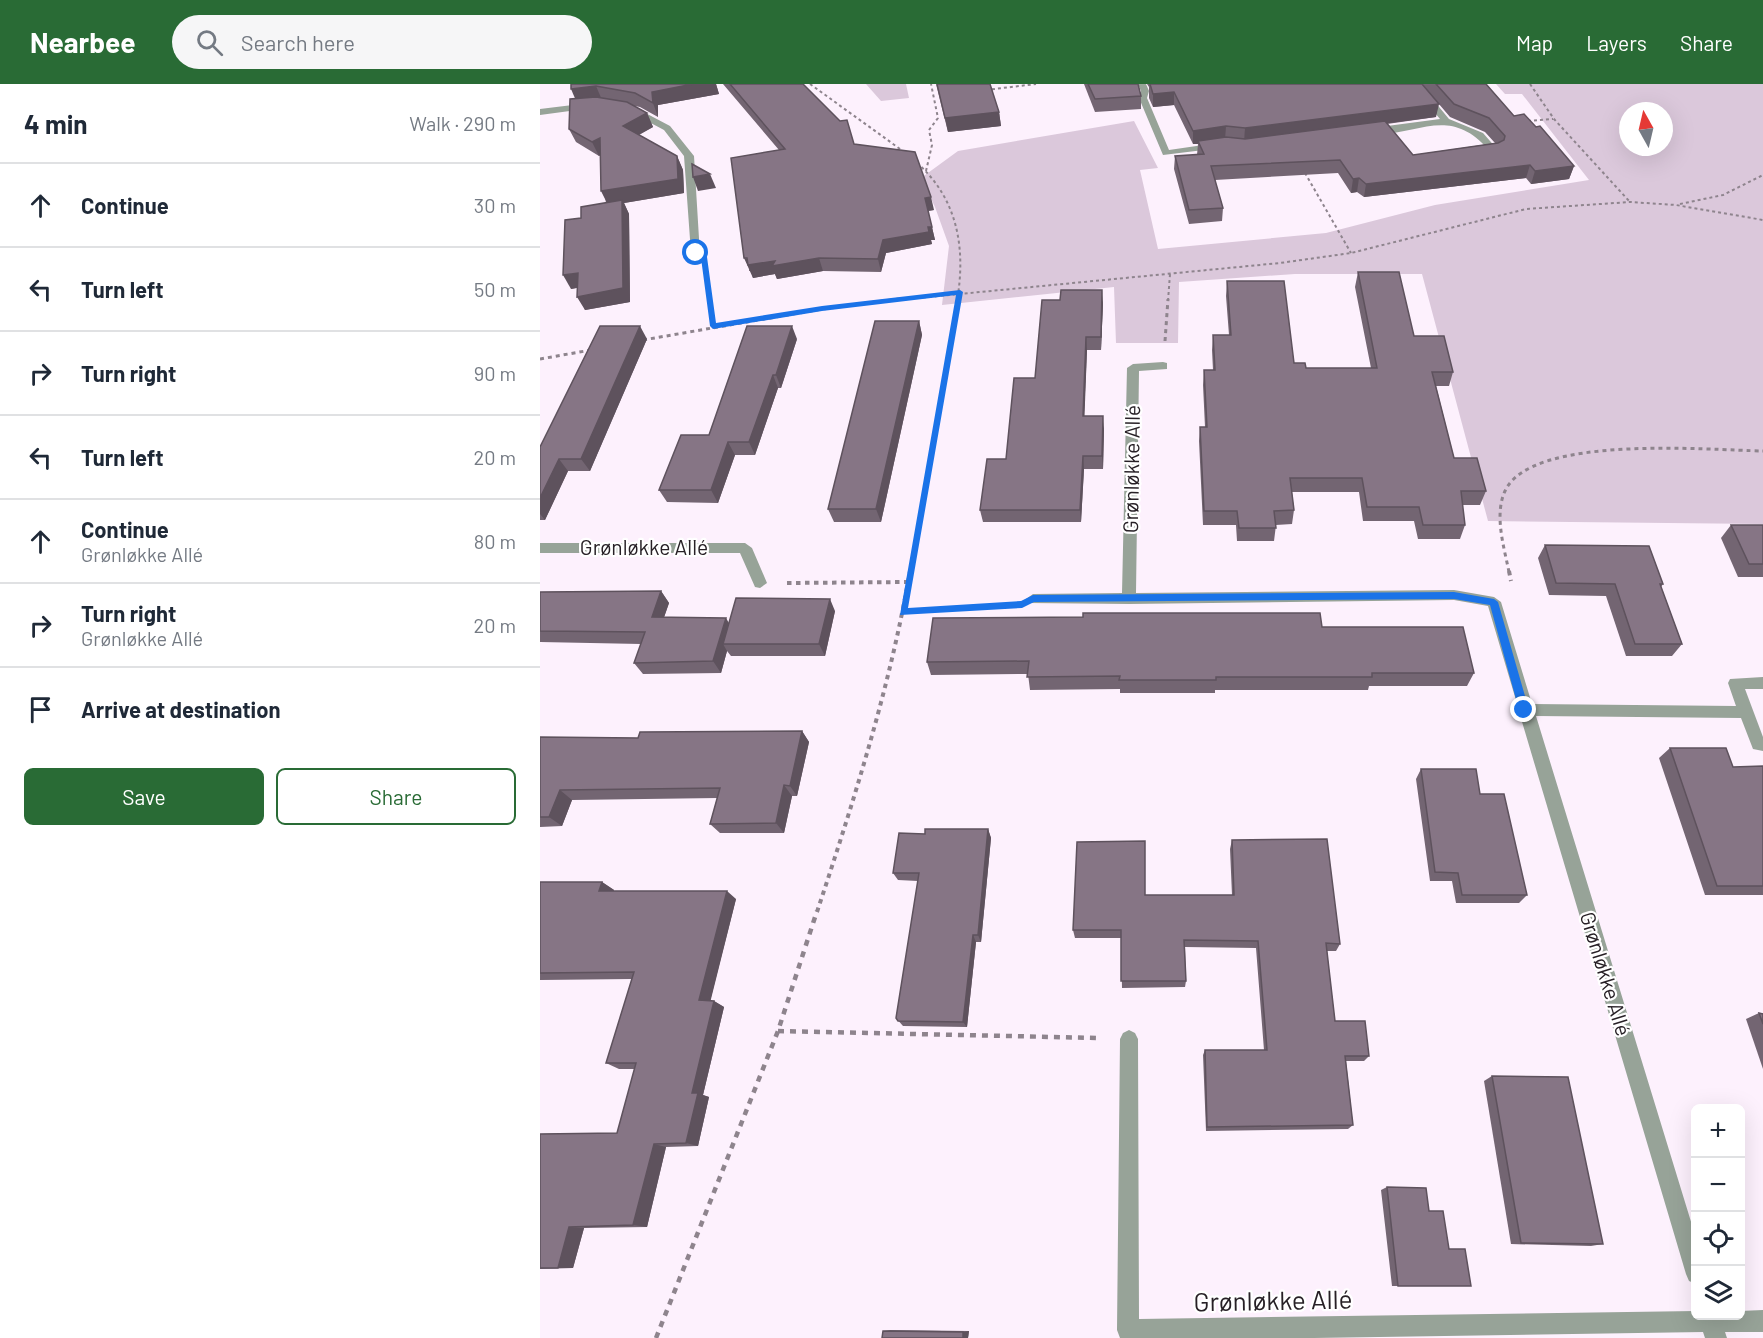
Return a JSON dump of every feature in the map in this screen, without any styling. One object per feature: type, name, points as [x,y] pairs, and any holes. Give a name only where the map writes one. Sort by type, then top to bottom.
[{"type":"street","points":[[1142,84],[1145,91],[1143,98],[1166,153],[1225,145]]},
{"type":"street","points":[[1415,84],[1446,121],[1480,135],[1494,151],[1470,154]]},
{"type":"street","points":[[540,112],[602,105]]},
{"type":"street","points":[[625,109],[637,111],[667,128],[689,156],[696,253]]},
{"type":"street","points":[[1365,132],[1389,133],[1446,121]]},
{"type":"street","name":"Grønløkke Allé","points":[[1129,599],[1133,368],[1163,366]]},
{"type":"street","name":"Grønløkke Allé","points":[[540,548],[744,548],[760,583]]},
{"type":"street","points":[[1033,599],[1454,596],[1494,602]]},
{"type":"street","name":"Grønløkke Allé","points":[[1494,602],[1524,710],[1693,1266]]},
{"type":"street","points":[[1763,683],[1735,683],[1758,744],[1763,744]]},
{"type":"street","points":[[1524,710],[1746,712]]},
{"type":"street","name":"Grønløkke Allé","points":[[1129,1039],[1128,1330],[1711,1325],[1763,1321]]},
{"type":"path","points":[[656,1338],[778,1031],[855,796],[903,612],[960,292],[960,233],[947,202],[926,171],[898,145],[810,84]]},
{"type":"path","points":[[926,171],[932,145],[929,130],[939,118],[931,84]]},
{"type":"path","points":[[978,91],[1036,84]]},
{"type":"path","points":[[1530,84],[1554,119],[1630,202]]},
{"type":"path","points":[[1526,121],[1554,119]]},
{"type":"path","points":[[1301,166],[1351,253]]},
{"type":"path","points":[[1676,205],[1713,199],[1739,190],[1763,175]]},
{"type":"path","points":[[632,342],[713,326],[822,309],[960,292],[1170,274],[1351,253],[1526,209],[1630,202],[1676,205],[1763,220]]},
{"type":"path","points":[[696,253],[704,257],[713,326]]},
{"type":"path","points":[[1163,366],[1170,274]]},
{"type":"path","points":[[540,359],[598,348]]},
{"type":"path","points":[[1494,602],[1510,581],[1503,546],[1502,499],[1515,476],[1542,461],[1583,453],[1763,451]]},
{"type":"path","points":[[760,583],[909,582]]},
{"type":"path","points":[[903,612],[1022,605],[1033,599]]},
{"type":"path","points":[[778,1031],[1129,1039]]},
{"type":"shaded area","points":[[866,84],[906,84],[909,98],[881,101]]},
{"type":"shaded area","points":[[1496,84],[1763,84],[1763,524],[1488,521],[1422,274],[1295,274],[1179,282],[1178,343],[1116,343],[1114,287],[942,305],[949,246],[935,207],[921,178],[958,151],[1134,121],[1158,168],[1140,170],[1158,249],[1326,233],[1435,205],[1589,180],[1522,94],[1505,94]]},
{"type":"building","points":[[571,84],[693,84],[652,92],[653,103],[635,93],[596,86],[571,89]]},
{"type":"building","points":[[730,84],[803,84],[840,121],[847,120],[854,144],[915,152],[931,197],[925,198],[932,227],[928,227],[929,232],[883,240],[878,259],[819,258],[772,266],[775,261],[748,265],[747,258],[744,258],[731,158],[785,149]]},
{"type":"building","points":[[937,84],[990,84],[999,112],[945,118]]},
{"type":"building","points":[[1088,84],[1138,84],[1141,96],[1095,99]]},
{"type":"building","points":[[1150,84],[1422,84],[1439,104],[1245,128],[1226,126],[1193,131],[1174,92],[1153,94]]},
{"type":"building","points":[[1436,84],[1486,84],[1514,116],[1524,114],[1536,127],[1540,126],[1574,166],[1535,171],[1530,165],[1366,184],[1359,178],[1353,179],[1340,160],[1211,166],[1223,208],[1189,210],[1175,156],[1204,154],[1198,141],[1226,137],[1245,139],[1385,121],[1413,155],[1498,143],[1504,140],[1505,136],[1489,118],[1454,104]]},
{"type":"building","points":[[596,97],[627,102],[647,113],[623,126],[677,156],[678,179],[601,191],[600,138],[592,142],[569,129],[570,99]]},
{"type":"building","points":[[692,164],[710,174],[693,177]]},
{"type":"building","points":[[622,200],[623,288],[577,297],[578,273],[563,275],[565,220],[581,218],[581,207]]},
{"type":"building","points":[[1358,272],[1399,272],[1414,336],[1444,336],[1453,372],[1432,372],[1454,458],[1477,458],[1486,491],[1461,491],[1465,525],[1423,525],[1419,507],[1367,507],[1362,478],[1290,478],[1294,510],[1274,511],[1276,528],[1239,528],[1237,511],[1204,511],[1200,427],[1207,427],[1204,370],[1215,370],[1213,335],[1231,335],[1227,281],[1284,281],[1294,363],[1305,363],[1306,368],[1377,368]]},
{"type":"building","points":[[1061,290],[1102,290],[1101,337],[1086,337],[1083,416],[1103,416],[1102,456],[1083,456],[1080,510],[980,510],[987,459],[1006,459],[1014,378],[1035,378],[1042,300],[1060,300]]},
{"type":"building","points":[[875,321],[919,321],[876,509],[828,509]]},
{"type":"building","points":[[600,326],[640,326],[581,459],[559,459],[540,498],[540,447]]},
{"type":"building","points":[[747,326],[792,326],[776,375],[773,375],[749,442],[728,442],[711,490],[659,490],[681,435],[709,435]]},
{"type":"building","points":[[1731,525],[1763,525],[1763,564],[1749,564]]},
{"type":"building","points":[[1545,545],[1649,546],[1682,644],[1635,644],[1615,584],[1556,583]]},
{"type":"building","points":[[661,591],[652,617],[726,618],[713,661],[634,663],[645,632],[540,631],[540,592]]},
{"type":"building","points":[[736,598],[830,599],[819,644],[723,644]]},
{"type":"building","points":[[1083,613],[1320,613],[1322,627],[1463,627],[1474,673],[1372,673],[1372,677],[1216,677],[1216,680],[1119,680],[1120,676],[1027,677],[1029,661],[927,662],[933,618],[1083,617]]},
{"type":"building","points":[[802,731],[790,786],[784,785],[776,823],[710,824],[720,788],[560,790],[549,817],[540,817],[540,737],[638,738],[640,732]]},
{"type":"building","points":[[1670,748],[1726,748],[1733,767],[1763,766],[1763,886],[1717,886]]},
{"type":"building","points":[[1421,769],[1476,769],[1480,794],[1504,794],[1527,895],[1462,895],[1458,873],[1435,872]]},
{"type":"building","points":[[925,829],[988,829],[978,935],[973,935],[963,1022],[898,1021],[896,1018],[919,873],[893,873],[899,833],[925,834]]},
{"type":"building","points":[[1327,839],[1340,944],[1326,943],[1335,1021],[1365,1021],[1369,1056],[1345,1056],[1353,1125],[1207,1127],[1205,1050],[1267,1050],[1258,941],[1184,940],[1186,981],[1121,981],[1121,930],[1073,930],[1077,842],[1145,841],[1145,895],[1234,895],[1232,840]]},
{"type":"building","points":[[540,882],[602,882],[599,891],[727,891],[699,1000],[714,1001],[692,1093],[698,1093],[686,1143],[654,1144],[633,1225],[569,1227],[558,1268],[540,1268],[540,1134],[617,1133],[636,1063],[606,1063],[634,972],[540,973]]},
{"type":"building","points":[[1492,1076],[1568,1077],[1603,1244],[1521,1243]]},
{"type":"building","points":[[1387,1187],[1426,1188],[1429,1211],[1443,1211],[1449,1249],[1465,1249],[1471,1286],[1398,1286]]},
{"type":"building","points":[[883,1331],[963,1332],[963,1338],[882,1338]]},
{"type":"route","points":[[696,253],[704,257],[713,326],[822,309],[960,292],[903,612],[1022,605],[1033,599],[1454,596],[1494,602],[1524,710]]}]
